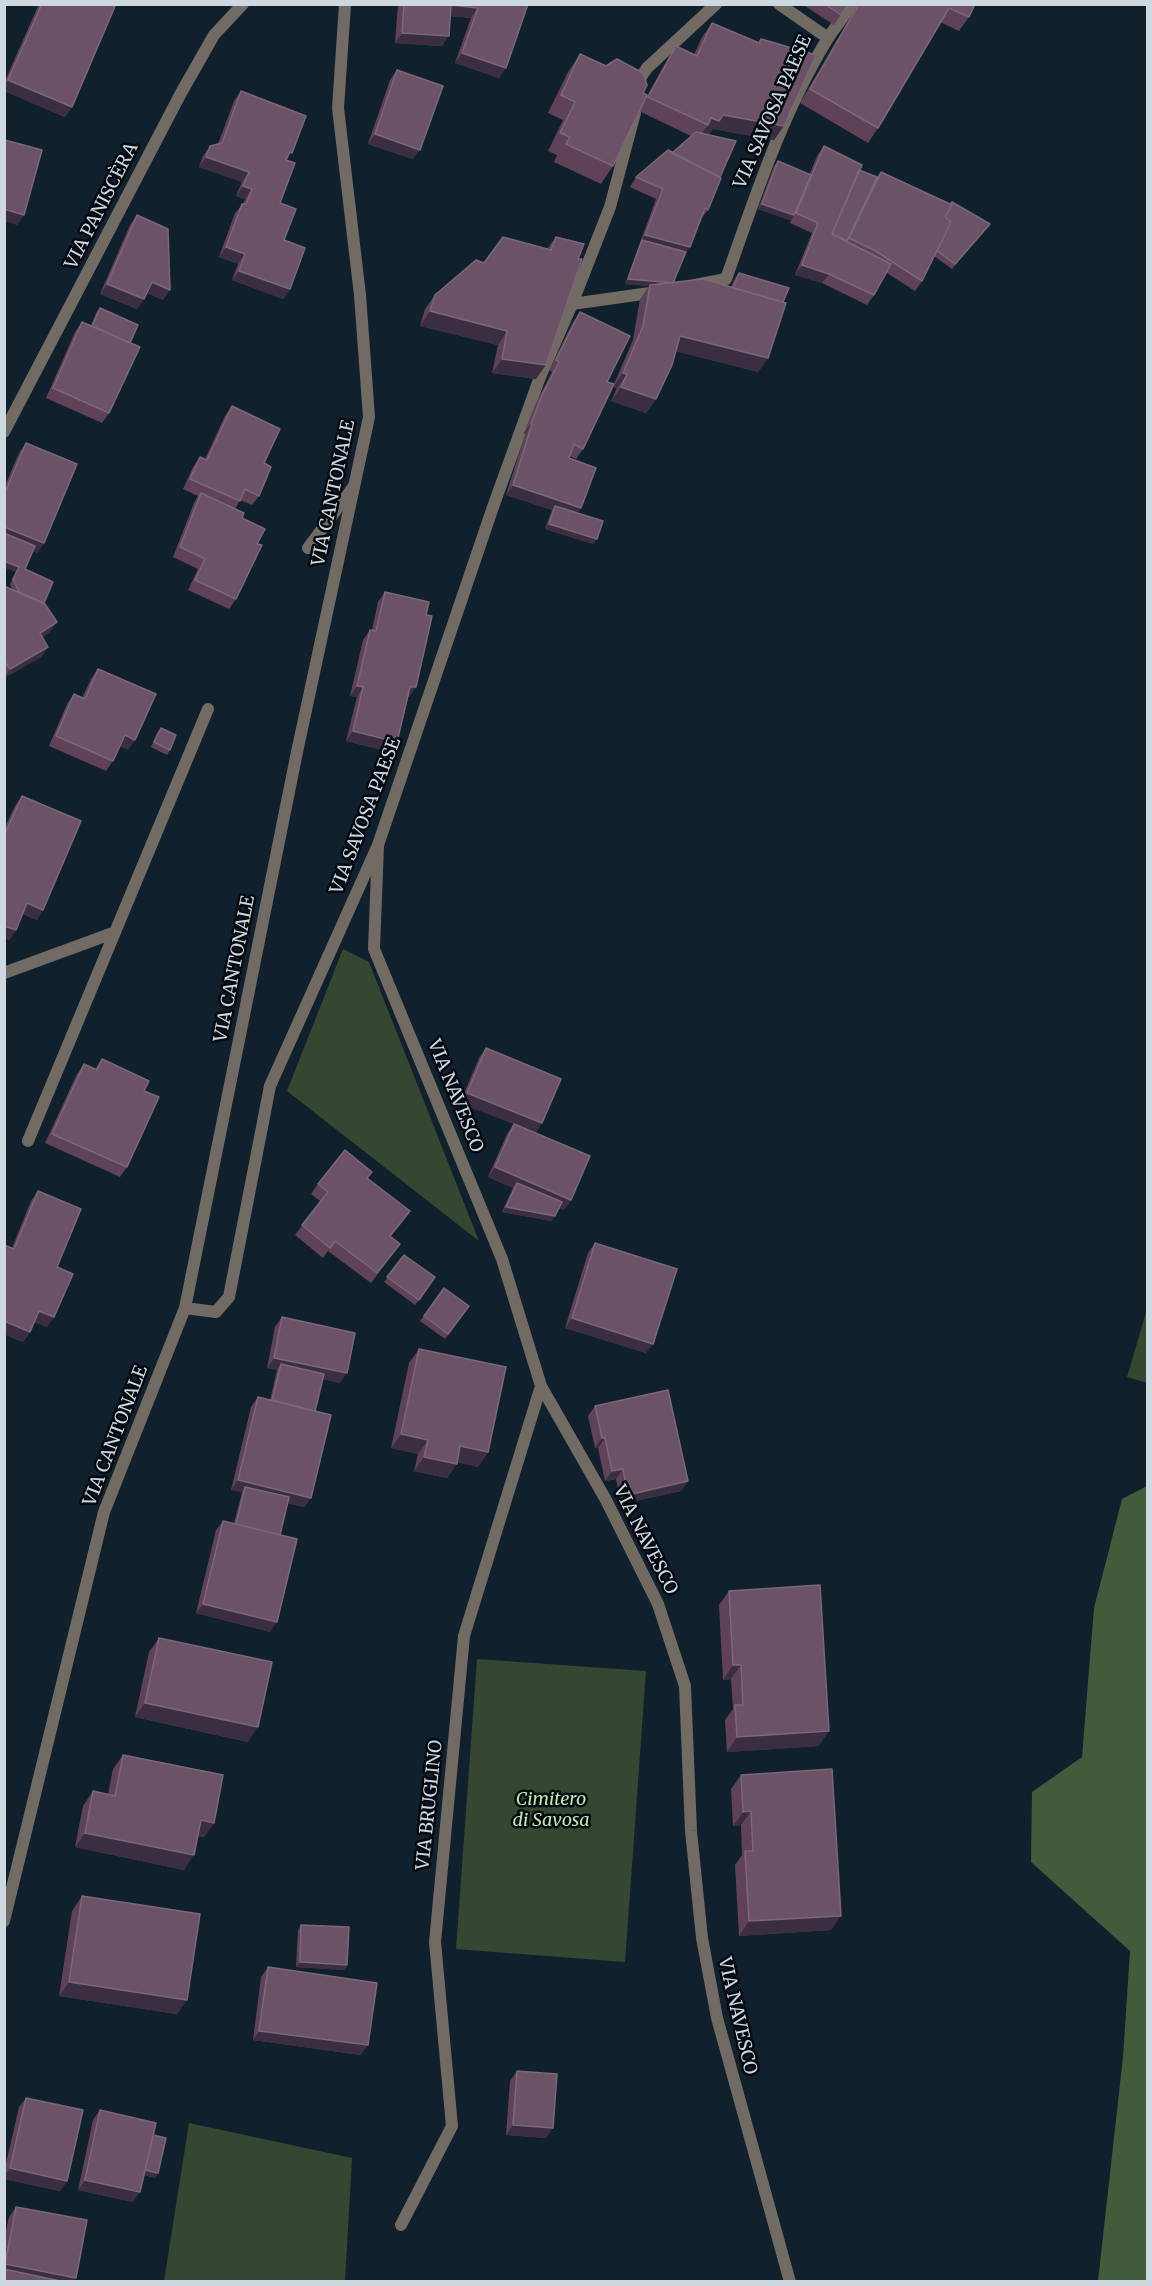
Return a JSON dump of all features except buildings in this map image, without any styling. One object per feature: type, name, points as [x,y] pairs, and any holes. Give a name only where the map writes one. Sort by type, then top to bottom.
[{"type":"street","name":"VIA PANISCÈRA","points":[[4,432],[181,93],[214,35],[243,4]]},
{"type":"street","name":"VIA CANTONALE","points":[[4,1921],[104,1512],[185,1308],[295,763],[369,417],[360,295],[338,108],[345,4]]},
{"type":"street","name":"VIA SAVOSA PAESE","points":[[185,1308],[216,1312],[229,1297],[270,1086],[378,845],[493,507],[540,377],[610,207],[634,117],[639,80],[647,68],[716,4]]},
{"type":"street","name":"VIA SAVOSA PAESE","points":[[685,287],[726,279],[766,164],[828,38],[779,4]]},
{"type":"street","points":[[828,38],[852,4]]},
{"type":"street","points":[[572,304],[664,291]]},
{"type":"street","points":[[308,548],[354,486]]},
{"type":"street","points":[[28,1141],[208,709]]},
{"type":"street","name":"VIA NAVESCO","points":[[378,845],[374,949],[502,1258],[541,1386],[606,1500],[658,1604],[685,1686],[691,1831],[702,1938],[717,2018],[790,2282]]},
{"type":"street","points":[[4,973],[113,933]]},
{"type":"street","name":"VIA BRUGLINO","points":[[401,2225],[452,2126],[435,1942],[464,1636],[541,1386]]},
{"type":"green space","points":[[343,949],[369,962],[479,1241],[287,1091]]},
{"type":"green space","points":[[1147,1309],[1147,1383],[1127,1377]]},
{"type":"green space","points":[[1147,1486],[1147,2281],[1098,2281],[1123,2057],[1130,1951],[1031,1862],[1032,1792],[1082,1757],[1094,1608],[1122,1499]]},
{"type":"green space","name":"Cimitero di Savosa","points":[[477,1659],[646,1671],[625,1962],[456,1949]]},
{"type":"green space","points":[[189,2123],[352,2158],[345,2281],[164,2281]]}]
